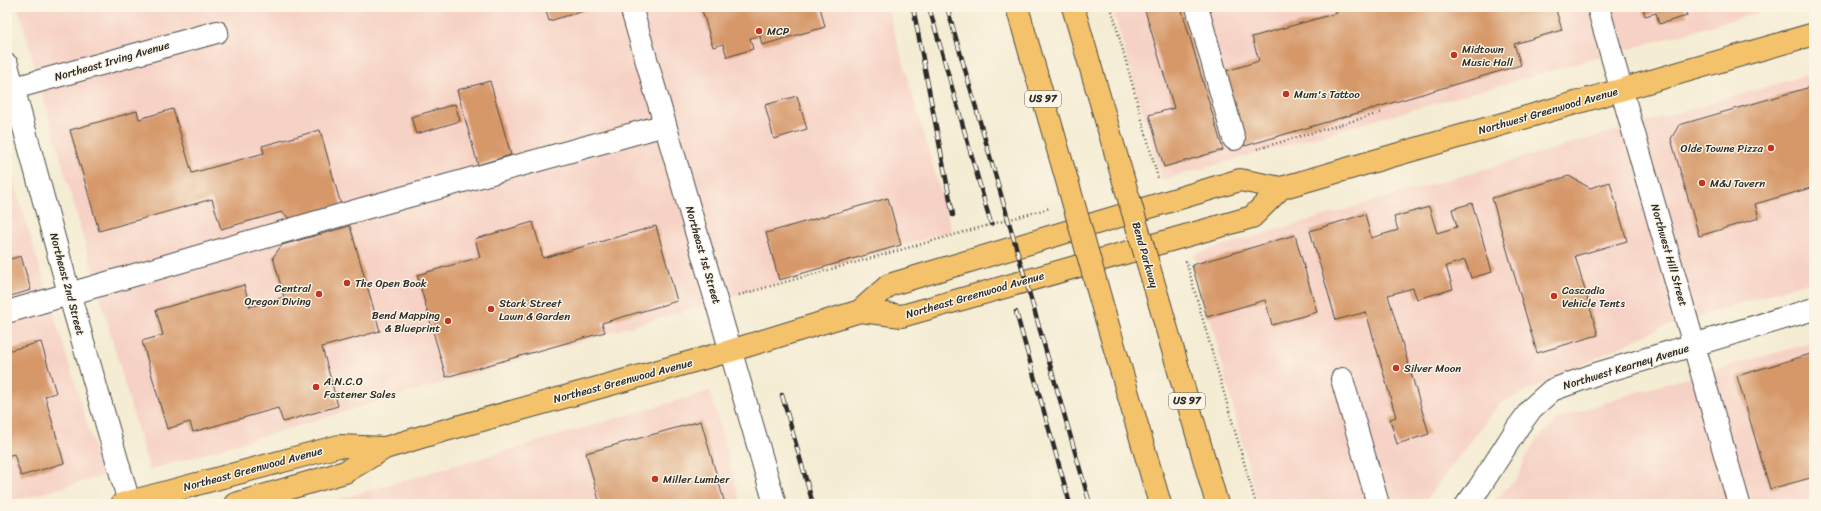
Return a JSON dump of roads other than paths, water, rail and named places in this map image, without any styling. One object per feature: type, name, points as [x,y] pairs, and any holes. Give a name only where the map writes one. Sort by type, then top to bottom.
[{"type":"main road","name":"US 97","points":[[1017,7],[1160,504]]},
{"type":"main road","name":"Bend Parkway","points":[[1073,7],[1217,504]]},
{"type":"main road","name":"Northwest Greenwood Avenue","points":[[1055,235],[1240,180],[1281,188],[1814,34]]},
{"type":"main road","name":"Northwest Greenwood Avenue","points":[[1066,270],[1252,217],[1281,188]]},
{"type":"main road","name":"Northeast Greenwood Avenue","points":[[860,312],[889,285],[1055,235]]},
{"type":"main road","name":"Northeast Greenwood Avenue","points":[[235,504],[345,472],[385,448],[730,351],[860,312],[902,316],[1066,270]]},
{"type":"main road","name":"Northeast Greenwood Avenue","points":[[126,503],[339,446],[385,448]]},
{"type":"street","name":"Northeast 1st Street","points":[[631,7],[775,504]]},
{"type":"street","points":[[1197,7],[1234,139]]},
{"type":"street","name":"Northwest Hill Street","points":[[1598,7],[1739,504]]},
{"type":"street","name":"Northeast Irving Avenue","points":[[10,89],[216,32]]},
{"type":"street","name":"Northeast 2nd Street","points":[[7,65],[10,89],[126,503]]},
{"type":"street","points":[[7,312],[68,293],[362,209],[665,125]]},
{"type":"street","name":"Northwest Kearney Avenue","points":[[1467,504],[1480,488],[1528,413],[1552,390],[1596,374],[1814,309]]},
{"type":"street","points":[[1342,379],[1378,504]]},
{"type":"railway","points":[[913,7],[953,215]]},
{"type":"railway","points":[[929,7],[991,224]]},
{"type":"railway","points":[[947,7],[1090,504]]},
{"type":"railway","points":[[1016,312],[1070,504]]},
{"type":"railway","points":[[782,395],[813,504]]},
{"type":"place","name":"MCP","points":[[759,31]]},
{"type":"place","name":"Midtown Music Hall","points":[[1454,55]]},
{"type":"place","name":"Mum's Tattoo","points":[[1286,94]]},
{"type":"place","name":"Olde Towne Pizza","points":[[1771,148]]},
{"type":"place","name":"M&J Tavern","points":[[1702,183]]},
{"type":"place","name":"The Open Book","points":[[347,283]]},
{"type":"place","name":"Central Oregon Diving","points":[[319,294]]},
{"type":"place","name":"Cascadia Vehicle Tents","points":[[1554,296]]},
{"type":"place","name":"Stark Street Lawn & Garden","points":[[491,309]]},
{"type":"place","name":"Bend Mapping & Blueprint","points":[[448,321]]},
{"type":"place","name":"Silver Moon","points":[[1396,368]]},
{"type":"place","name":"A.N.C.O Fastener Sales","points":[[316,387]]},
{"type":"place","name":"Miller Lumber","points":[[655,479]]}]
